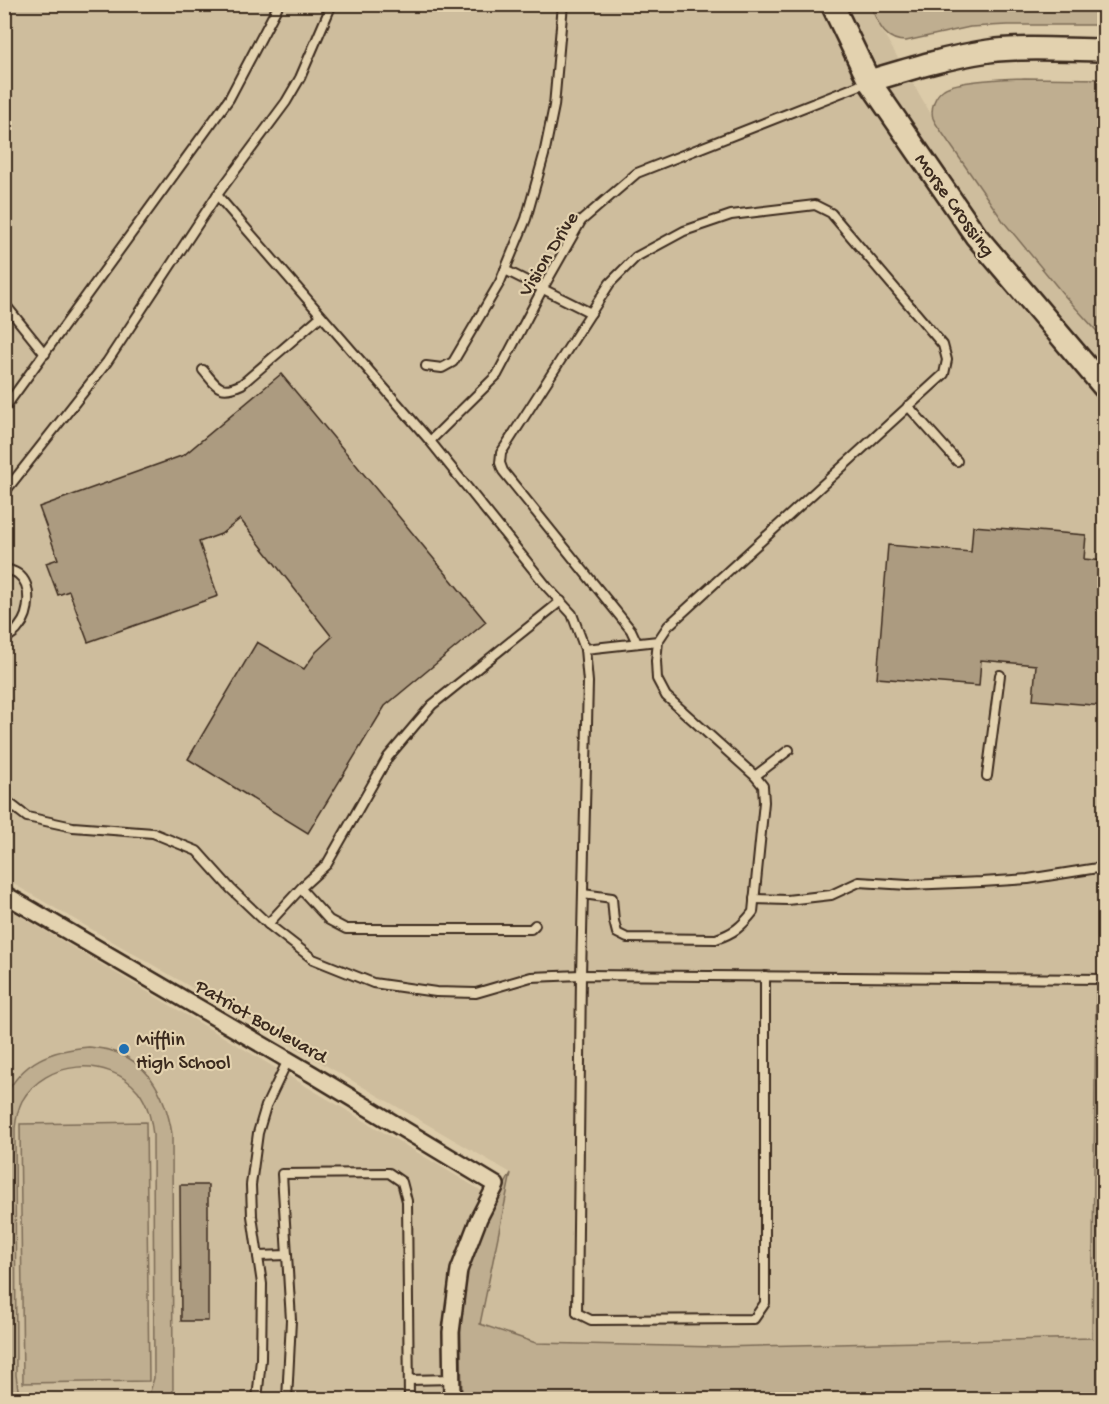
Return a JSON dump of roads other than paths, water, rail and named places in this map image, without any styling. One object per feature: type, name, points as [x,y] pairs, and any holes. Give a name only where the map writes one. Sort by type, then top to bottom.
[{"type":"main road","name":"Morse Crossing","points":[[832,4],[869,81],[976,236],[1104,387]]},
{"type":"main road","points":[[869,81],[947,58],[992,51],[1104,50]]},
{"type":"street","name":"Patriot Boulevard","points":[[4,894],[496,1185],[479,1218],[459,1270],[452,1332],[452,1379]]},
{"type":"street","points":[[452,1379],[452,1400]]},
{"type":"lane","points":[[4,409],[229,99],[279,4]]},
{"type":"lane","points":[[4,493],[107,362],[217,195],[286,102],[300,78],[332,4]]},
{"type":"lane","points":[[426,366],[442,368],[453,362],[500,282],[525,219],[544,155],[554,106],[563,4]]},
{"type":"lane","name":"Vision Drive","points":[[430,441],[497,375],[581,221],[637,173],[869,81]]},
{"type":"lane","points":[[217,195],[430,441],[572,614],[585,649],[588,682],[581,975],[577,1313],[591,1320],[754,1319],[765,1303],[765,976]]},
{"type":"lane","points":[[583,894],[612,898],[617,933],[627,938],[716,939],[730,934],[753,912],[764,802],[763,786],[755,776],[666,696],[657,679],[658,641],[668,626],[944,374],[948,360],[943,345],[831,213],[815,205],[731,214],[684,231],[636,257],[610,283],[501,453],[500,463],[503,471],[631,630],[638,643]]},
{"type":"lane","points":[[505,270],[591,313]]},
{"type":"lane","points":[[4,303],[45,354]]},
{"type":"lane","points":[[203,370],[223,390],[242,384],[321,316]]},
{"type":"lane","points":[[908,406],[957,461]]},
{"type":"lane","points":[[4,568],[19,574],[27,587],[28,600],[20,626],[4,639]]},
{"type":"lane","points":[[268,924],[327,864],[388,757],[432,705],[561,602]]},
{"type":"lane","points":[[585,649],[658,641]]},
{"type":"lane","points":[[987,776],[1000,675]]},
{"type":"lane","points":[[755,776],[789,750]]},
{"type":"lane","points":[[4,799],[27,817],[73,827],[153,833],[197,851],[231,889],[268,924],[314,959],[373,983],[436,992],[476,993],[531,977],[581,975],[1104,979]]},
{"type":"lane","points":[[754,899],[787,900],[831,895],[859,882],[908,885],[982,882],[1028,879],[1104,867]]},
{"type":"lane","points":[[301,889],[329,920],[346,929],[531,929],[535,925]]},
{"type":"lane","points":[[257,1400],[261,1359],[262,1284],[252,1216],[254,1155],[266,1106],[288,1060]]},
{"type":"lane","points":[[287,1400],[291,1320],[282,1174],[388,1173],[402,1182],[407,1201],[409,1400]]},
{"type":"lane","points":[[258,1256],[287,1255]]},
{"type":"lane","points":[[409,1380],[452,1379]]},
{"type":"place","name":"Mifflin High School","points":[[124,1049]]}]
